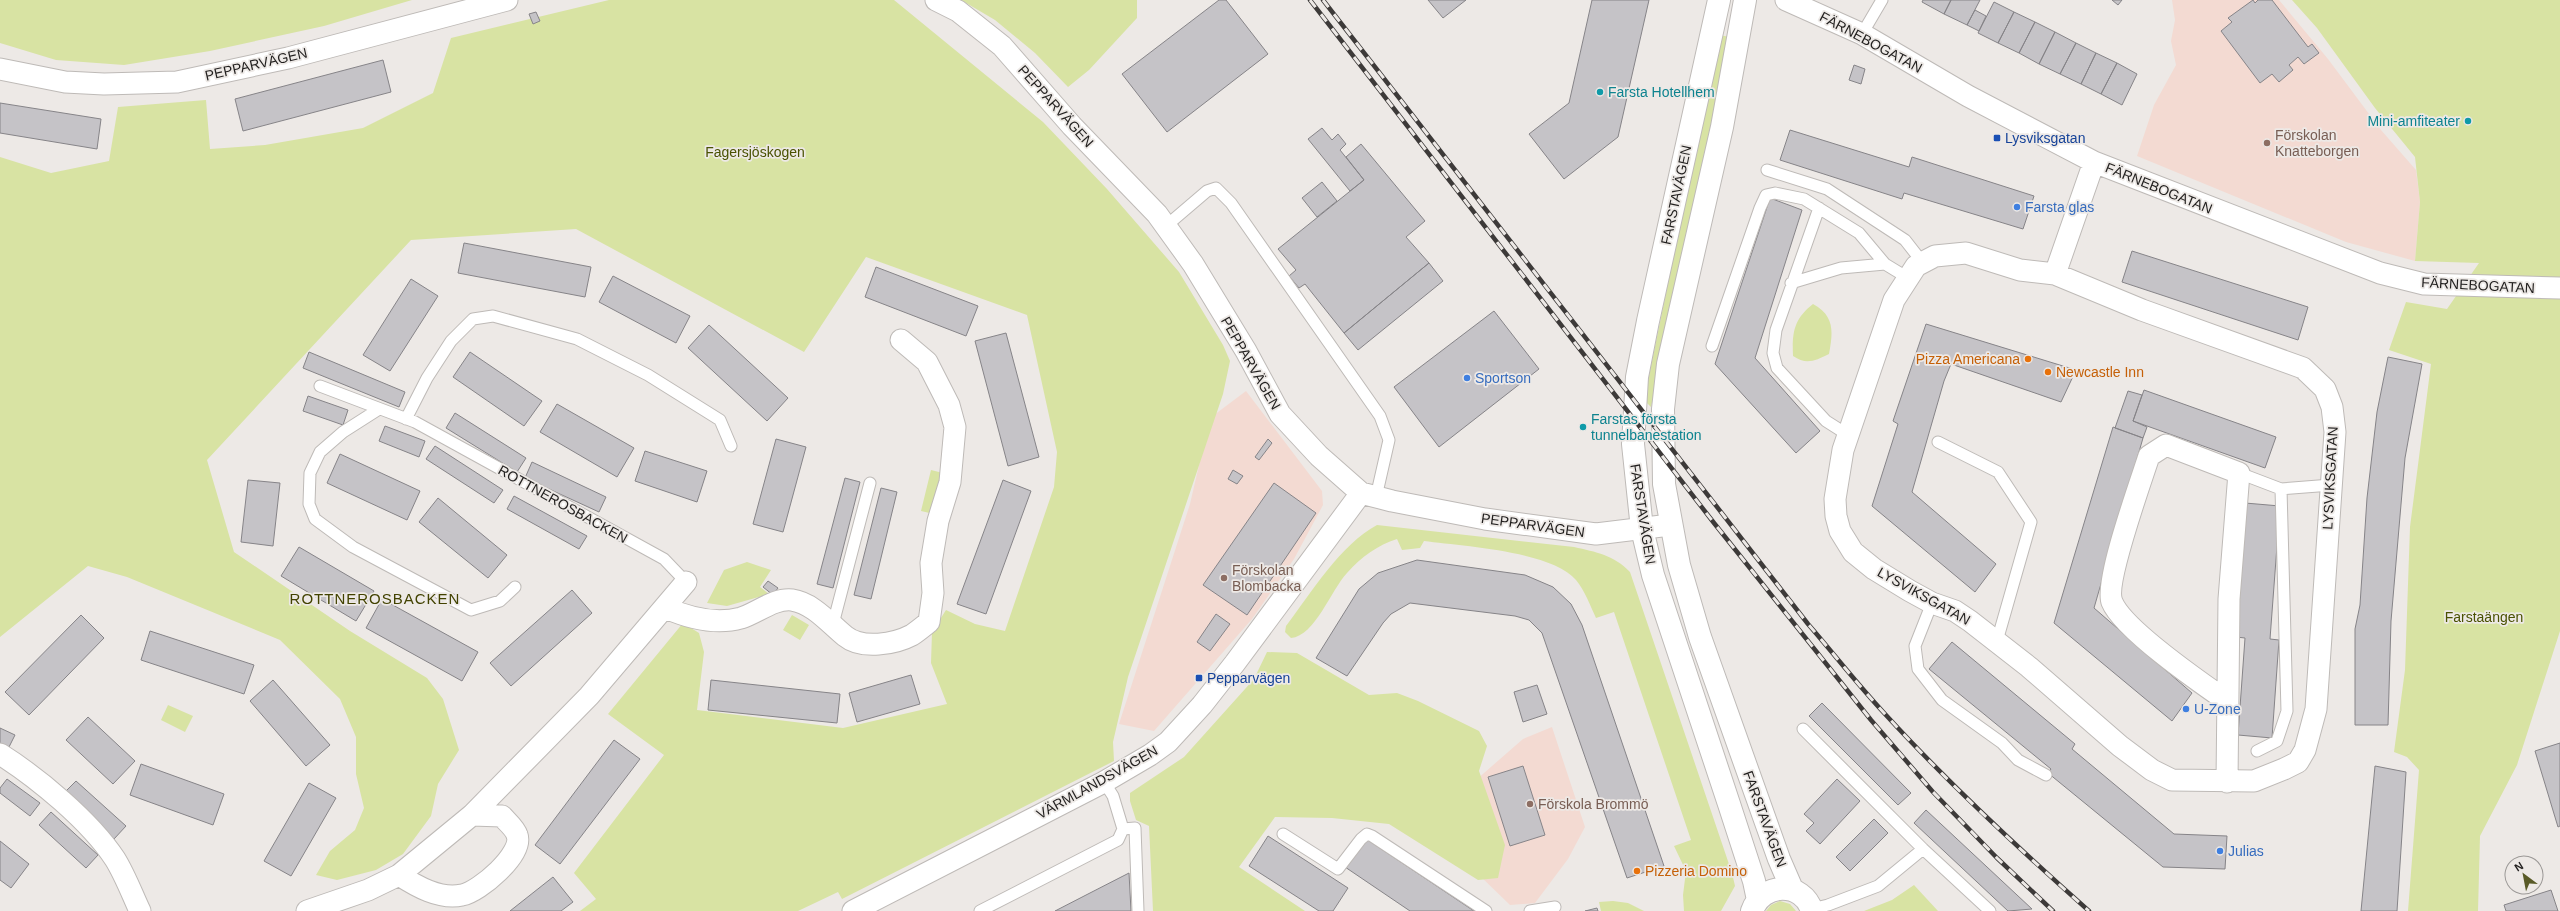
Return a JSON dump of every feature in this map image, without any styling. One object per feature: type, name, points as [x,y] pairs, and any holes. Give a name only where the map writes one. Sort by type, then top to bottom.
[{"type":"street","name":"PEPPARVÄGEN","points":[[0,69],[65,82],[111,84],[177,82],[288,58],[507,0]]},
{"type":"street","name":"PEPPARVÄGEN","points":[[936,0],[958,11],[1002,46],[1166,226],[1193,264],[1231,327],[1280,414],[1319,456],[1368,495],[1485,519],[1596,534],[1670,525]]},
{"type":"street","name":"FARSTAVÄGEN","points":[[1719,0],[1637,377],[1633,444],[1642,529],[1653,575],[1754,881],[1755,905]]},
{"type":"street","name":"FARSTAVÄGEN","points":[[1744,0],[1722,127],[1668,364],[1662,409],[1664,484],[1678,565],[1700,637],[1779,859],[1792,889]]},
{"type":"street","name":"FÄRNEBOGATAN","points":[[1786,0],[1862,34],[1968,96],[2094,162],[2380,273],[2424,284],[2560,288]]},
{"type":"street","points":[[2054,274],[2094,162]]},
{"type":"street","name":"LYSVIKSGATAN","points":[[1966,253],[2020,270],[2054,274],[2142,310],[2303,368],[2325,389],[2332,407],[2335,432],[2316,709],[2305,750],[2298,762],[2284,769],[2254,781],[2227,782],[2172,780],[2152,770],[2120,746],[1997,641],[1956,611],[1932,603],[1874,569],[1853,552],[1840,531],[1836,516],[1835,499],[1843,450],[1894,300],[1916,266],[1935,256],[1966,253]]},
{"type":"street","points":[[666,608],[688,617],[724,621],[741,618],[763,607],[792,600],[821,614],[847,637],[865,643],[884,644],[912,635],[929,622],[933,593],[931,563],[938,520],[950,482],[955,427],[949,405],[926,362],[902,340]]},
{"type":"street","points":[[2227,701],[2177,666],[2124,619],[2112,602],[2112,580],[2149,456],[2166,445],[2239,473],[2229,599],[2227,782]]},
{"type":"street","name":"VÄRMLANDSVÄGEN","points":[[853,911],[1104,782],[1150,755],[1168,742],[1202,705],[1368,495]]},
{"type":"street","name":"ROTTNEROSBACKEN","points":[[307,911],[368,890],[399,875],[472,815],[589,696],[666,608],[686,582]]},
{"type":"street","points":[[0,754],[29,772],[96,834],[115,859],[140,911]]},
{"type":"street","points":[[399,875],[419,888],[438,894],[462,896],[494,875],[506,865],[517,846],[517,835],[502,816],[472,815]]},
{"type":"street","name":"FARSTAVÄGEN","points":[[1755,905],[1771,890],[1782,888],[1792,889],[1804,897],[1812,910]]},
{"type":"lane","points":[[1862,34],[1882,0]]},
{"type":"lane","points":[[1767,170],[1827,189],[1905,240],[1923,263]]},
{"type":"lane","points":[[1166,226],[1207,191],[1216,188],[1231,203],[1380,416],[1389,440],[1368,495]]},
{"type":"lane","points":[[1712,346],[1760,208],[1766,195],[1775,193],[1804,199],[1859,233],[1885,264],[1908,278]]},
{"type":"lane","points":[[1818,208],[1776,330],[1773,353],[1777,368],[1826,421],[1848,435]]},
{"type":"lane","points":[[1791,283],[1842,268],[1885,264]]},
{"type":"lane","points":[[406,419],[427,378],[451,341],[472,319],[493,316],[577,339],[648,375],[720,420],[731,446]]},
{"type":"lane","name":"ROTTNEROSBACKEN","points":[[320,386],[406,419],[664,560],[686,582]]},
{"type":"lane","points":[[379,409],[343,432],[320,452],[310,473],[309,504],[315,519],[353,547],[471,610],[500,601],[516,587]]},
{"type":"lane","points":[[1938,442],[1998,472],[2031,522],[1997,641]]},
{"type":"lane","points":[[2239,473],[2281,488],[2331,485]]},
{"type":"lane","points":[[832,624],[870,483]]},
{"type":"lane","points":[[2257,751],[2277,741],[2287,711],[2281,488]]},
{"type":"lane","points":[[1932,603],[1915,646],[1918,669],[1942,700],[2002,743],[2018,760],[2046,775]]},
{"type":"lane","points":[[1803,729],[1923,849],[1990,911]]},
{"type":"lane","points":[[980,911],[1118,840],[1124,829],[1113,796],[1104,782]]},
{"type":"lane","points":[[1124,829],[1135,828],[1138,911]]},
{"type":"lane","points":[[1283,834],[1338,869],[1361,839],[1367,834],[1486,911]]},
{"type":"lane","points":[[1812,910],[1878,886],[1923,849]]},
{"type":"lane","points":[[1530,911],[1555,908]]},
{"type":"shaded area","name":"Förskolan Knatteborgen","points":[[2172,0],[2279,0],[2328,59],[2381,130],[2416,170],[2420,202],[2415,261],[2346,242],[2137,156],[2154,105],[2176,65],[2171,41],[2175,20]]},
{"type":"shaded area","name":"Förskolan Blombacka","points":[[1246,391],[1322,491],[1323,505],[1294,559],[1252,619],[1154,731],[1119,724],[1190,504],[1210,418]]},
{"type":"shaded area","name":"Förskola Brommö","points":[[1552,727],[1585,827],[1568,859],[1535,903],[1510,905],[1477,873],[1476,780],[1523,739]]},
{"type":"green space","points":[[0,0],[412,0],[324,26],[210,51],[124,65],[56,60],[0,43]]},
{"type":"green space","name":"Fagersjöskogen","points":[[609,0],[894,0],[1043,122],[1107,189],[1179,272],[1223,345],[1230,361],[1223,394],[1128,677],[1113,742],[1114,761],[842,899],[838,892],[798,911],[580,911],[596,899],[574,873],[664,755],[608,714],[683,623],[699,633],[704,652],[697,710],[843,728],[947,704],[931,663],[932,632],[946,610],[975,624],[1005,631],[1054,487],[1057,452],[1027,315],[866,257],[804,352],[576,229],[411,240],[207,460],[234,552],[350,631],[427,678],[443,699],[459,750],[438,784],[431,816],[403,854],[376,870],[337,880],[316,875],[330,851],[355,830],[364,808],[356,774],[356,737],[340,699],[280,640],[127,577],[88,566],[0,637],[0,157],[51,173],[109,161],[118,107],[206,100],[210,149],[265,145],[363,128],[433,93],[451,38]]},
{"type":"green space","points":[[961,0],[1137,0],[1137,18],[1089,70],[1068,87],[1035,53],[995,20]]},
{"type":"green space","name":"Farstaängen","points":[[2292,0],[2560,0],[2560,631],[2517,765],[2480,836],[2478,911],[2408,911],[2419,770],[2407,757],[2394,752],[2405,670],[2410,527],[2431,364],[2389,350],[2406,302],[2447,309],[2479,263],[2415,261],[2420,202],[2415,157],[2375,108],[2317,28]]},
{"type":"green space","points":[[1719,35],[1730,37],[1651,407],[1644,400]]},
{"type":"green space","points":[[1813,304],[1829,319],[1831,325],[1831,339],[1829,354],[1819,359],[1806,361],[1793,356],[1793,340],[1798,321]]},
{"type":"green space","points":[[931,470],[947,474],[938,515],[921,511]]},
{"type":"green space","points":[[1377,525],[1574,547],[1611,558],[1624,566],[1630,572],[1732,873],[1735,886],[1721,911],[1684,911],[1683,895],[1686,871],[1674,846],[1691,840],[1614,612],[1596,618],[1579,584],[1564,570],[1547,562],[1527,556],[1460,545],[1424,541],[1420,548],[1402,550],[1397,539],[1377,548],[1352,567],[1308,629],[1300,635],[1291,638],[1285,632],[1286,626],[1327,570],[1351,544],[1364,533]]},
{"type":"green space","points":[[747,562],[771,570],[760,587],[769,594],[727,606],[707,603],[724,570]]},
{"type":"green space","points":[[792,615],[809,625],[800,640],[783,630]]},
{"type":"green space","points":[[1267,652],[1297,653],[1369,695],[1397,693],[1418,701],[1479,731],[1487,746],[1479,771],[1505,845],[1498,878],[1478,880],[1389,824],[1332,818],[1275,817],[1239,867],[1305,911],[1153,911],[1149,826],[1136,820],[1130,801],[1130,793],[1184,757],[1254,679]]},
{"type":"green space","points":[[168,705],[193,716],[185,732],[161,720]]},
{"type":"green space","points":[[1914,885],[1938,911],[1864,911],[1892,900]]},
{"type":"green space","points":[[1613,901],[1628,903],[1644,911],[1601,911],[1599,902]]},
{"type":"green space","points":[[1780,901],[1790,904],[1796,911],[1766,911],[1771,905]]},
{"type":"building","points":[[1219,0],[1226,0],[1268,54],[1167,132],[1122,74]]},
{"type":"building","points":[[1428,0],[1466,0],[1443,18]]},
{"type":"building","name":"Farsta Hotellhem","points":[[1592,0],[1649,0],[1618,137],[1564,179],[1529,134],[1569,103]]},
{"type":"building","points":[[1923,0],[1951,0],[1944,14],[1922,2]]},
{"type":"building","points":[[1951,0],[1980,0],[1967,25],[1944,14]]},
{"type":"building","points":[[2112,0],[2122,0],[2118,5]]},
{"type":"building","points":[[2253,0],[2255,3],[2258,0],[2272,0],[2308,47],[2312,44],[2319,53],[2304,64],[2298,57],[2289,65],[2293,70],[2279,82],[2272,74],[2260,83],[2221,31],[2232,22],[2228,18]]},
{"type":"building","points":[[1994,2],[2014,12],[1998,43],[1978,33]]},
{"type":"building","points":[[1975,10],[1986,16],[1979,31],[1967,25]]},
{"type":"building","points":[[536,12],[540,21],[533,24],[529,14]]},
{"type":"building","points":[[2014,12],[2035,22],[2019,53],[1998,43]]},
{"type":"building","points":[[2035,22],[2055,32],[2039,64],[2019,53]]},
{"type":"building","points":[[2055,32],[2076,43],[2060,74],[2039,64]]},
{"type":"building","points":[[2076,43],[2096,53],[2081,84],[2060,74]]},
{"type":"building","points":[[2096,53],[2117,63],[2101,94],[2081,84]]},
{"type":"building","points":[[383,60],[391,92],[243,131],[235,99]]},
{"type":"building","points":[[2117,63],[2137,74],[2122,105],[2101,94]]},
{"type":"building","points":[[1854,65],[1865,69],[1861,84],[1849,80]]},
{"type":"building","points":[[0,103],[101,119],[97,149],[0,133]]},
{"type":"building","points":[[1322,128],[1332,140],[1338,134],[1346,144],[1340,150],[1364,180],[1350,191],[1308,139]]},
{"type":"building","points":[[1790,130],[1909,167],[1912,157],[2034,196],[2023,229],[1904,193],[1902,199],[1780,160]]},
{"type":"building","points":[[1361,144],[1425,221],[1406,237],[1429,263],[1344,333],[1305,284],[1299,288],[1289,276],[1296,270],[1278,249],[1364,180],[1346,157]]},
{"type":"building","points":[[1322,182],[1337,201],[1317,217],[1302,198]]},
{"type":"building","points":[[1770,198],[1802,210],[1755,358],[1820,431],[1796,453],[1715,364]]},
{"type":"building","points":[[464,243],[591,267],[585,297],[458,273]]},
{"type":"building","points":[[2132,251],[2308,307],[2298,340],[2122,282]]},
{"type":"building","points":[[1429,263],[1443,281],[1358,350],[1344,333]]},
{"type":"building","points":[[876,267],[978,306],[966,336],[865,297]]},
{"type":"building","points":[[613,276],[690,316],[676,343],[599,302]]},
{"type":"building","points":[[411,279],[438,296],[390,371],[363,355]]},
{"type":"building","name":"Sportson","points":[[1494,311],[1539,369],[1439,447],[1394,387]]},
{"type":"building","points":[[1926,324],[2076,370],[2061,402],[1951,364],[1944,381],[1912,492],[1996,564],[1975,592],[1872,506],[1898,424],[1893,421]]},
{"type":"building","points":[[709,325],[788,398],[767,421],[688,348]]},
{"type":"building","points":[[1006,333],[1039,457],[1008,466],[975,341]]},
{"type":"building","points":[[309,352],[405,392],[399,407],[303,368]]},
{"type":"building","points":[[470,352],[542,401],[524,426],[453,377]]},
{"type":"building","points":[[2388,357],[2422,364],[2405,458],[2391,621],[2388,725],[2355,725],[2355,629],[2360,605],[2367,498],[2377,412]]},
{"type":"building","points":[[2144,390],[2276,437],[2265,468],[2133,421]]},
{"type":"building","points":[[2128,391],[2142,395],[2133,421],[2147,427],[2143,438],[2115,428]]},
{"type":"building","points":[[308,396],[348,410],[343,425],[303,411]]},
{"type":"building","points":[[557,404],[634,448],[617,477],[540,432]]},
{"type":"building","points":[[455,413],[526,458],[517,472],[446,428]]},
{"type":"building","points":[[385,426],[425,441],[419,457],[379,441]]},
{"type":"building","points":[[2113,427],[2143,438],[2094,608],[2192,693],[2172,721],[2054,623]]},
{"type":"building","points":[[776,439],[806,447],[783,532],[753,524]]},
{"type":"building","points":[[1268,439],[1272,443],[1259,460],[1255,457]]},
{"type":"building","points":[[435,446],[503,490],[494,503],[426,459]]},
{"type":"building","points":[[645,451],[707,471],[697,502],[635,481]]},
{"type":"building","points":[[340,454],[420,491],[407,520],[327,483]]},
{"type":"building","points":[[532,462],[606,497],[599,512],[525,478]]},
{"type":"building","points":[[1233,470],[1243,476],[1237,484],[1228,479]]},
{"type":"building","points":[[845,478],[860,482],[833,588],[817,584]]},
{"type":"building","points":[[248,480],[280,483],[273,546],[241,542]]},
{"type":"building","points":[[1003,480],[1031,491],[986,614],[957,604]]},
{"type":"building","points":[[1274,483],[1316,513],[1247,615],[1203,585]]},
{"type":"building","points":[[881,488],[897,492],[871,599],[854,595]]},
{"type":"building","points":[[514,496],[587,536],[579,549],[507,509]]},
{"type":"building","points":[[438,498],[507,555],[488,578],[419,522]]},
{"type":"building","points":[[2245,503],[2280,506],[2270,639],[2279,640],[2272,738],[2238,735],[2245,638],[2236,637]]},
{"type":"building","points":[[299,547],[374,591],[356,621],[281,576]]},
{"type":"building","points":[[1417,560],[1525,575],[1553,587],[1571,604],[1582,625],[1664,866],[1627,878],[1542,633],[1529,620],[1515,616],[1410,603],[1391,614],[1383,623],[1347,676],[1316,658],[1359,589],[1378,573]]},
{"type":"building","points":[[768,581],[778,588],[773,595],[763,587]]},
{"type":"building","points":[[572,590],[592,613],[511,686],[490,663]]},
{"type":"building","points":[[382,599],[478,652],[462,681],[366,628]]},
{"type":"building","points":[[1216,614],[1230,624],[1210,651],[1197,642]]},
{"type":"building","points":[[81,615],[104,638],[29,715],[5,692]]},
{"type":"building","points":[[150,631],[254,665],[244,694],[141,660]]},
{"type":"building","points":[[1952,642],[2075,744],[2072,749],[2174,834],[2227,836],[2225,869],[2163,867],[2048,773],[2051,769],[1929,669]]},
{"type":"building","points":[[911,675],[920,704],[857,722],[849,693]]},
{"type":"building","points":[[273,680],[330,745],[306,766],[250,701]]},
{"type":"building","points":[[711,680],[840,694],[837,723],[708,710]]},
{"type":"building","points":[[1537,685],[1547,714],[1523,722],[1514,692]]},
{"type":"building","points":[[1822,703],[1911,793],[1898,805],[1809,716]]},
{"type":"building","points":[[88,717],[135,761],[113,784],[66,740]]},
{"type":"building","points":[[0,728],[15,735],[7,751],[0,747]]},
{"type":"building","points":[[614,740],[640,759],[560,864],[535,845]]},
{"type":"building","points":[[2560,743],[2560,826],[2558,827],[2535,751]]},
{"type":"building","points":[[141,764],[224,794],[213,825],[130,795]]},
{"type":"building","points":[[1523,766],[1545,835],[1510,846],[1488,777]]},
{"type":"building","points":[[2375,766],[2406,772],[2397,911],[2361,911]]},
{"type":"building","points":[[7,779],[40,803],[30,816],[0,793],[0,788]]},
{"type":"building","points":[[1837,779],[1860,801],[1820,844],[1806,831],[1814,823],[1804,814]]},
{"type":"building","points":[[76,781],[126,826],[114,839],[64,793]]},
{"type":"building","points":[[309,783],[336,798],[291,876],[264,861]]},
{"type":"building","points":[[1926,810],[2032,909],[2008,911],[1914,823]]},
{"type":"building","points":[[51,812],[98,855],[86,868],[39,825]]},
{"type":"building","points":[[1874,819],[1888,833],[1850,871],[1836,857]]},
{"type":"building","points":[[1268,836],[1348,888],[1333,911],[1319,911],[1249,866]]},
{"type":"building","points":[[1365,838],[1474,911],[1410,911],[1345,867]]},
{"type":"building","points":[[0,841],[29,864],[11,888],[0,880]]},
{"type":"building","points":[[1129,873],[1131,911],[1055,911],[1088,894]]},
{"type":"building","points":[[553,877],[573,902],[561,911],[510,911]]},
{"type":"building","points":[[2551,890],[2558,911],[2506,911],[2504,905],[2535,895],[2544,895],[2544,892]]},
{"type":"building","points":[[1597,908],[1598,911],[1585,911]]},
{"type":"railway","points":[[1310,0],[1714,523],[1871,720],[1933,792],[1997,858],[2053,911]]},
{"type":"railway","points":[[1323,0],[1808,624],[1875,703],[1909,740],[2010,839],[2089,911]]},
{"type":"place","name":"Farsta Hotellhem","points":[[1600,92]]},
{"type":"place","name":"Mini-amfiteater","points":[[2468,121]]},
{"type":"place","name":"Lysviksgatan","points":[[1997,138]]},
{"type":"place","name":"Förskolan Knatteborgen","points":[[2267,143]]},
{"type":"place","name":"Farsta glas","points":[[2017,207]]},
{"type":"place","name":"Pizza Americana","points":[[2028,359]]},
{"type":"place","name":"Newcastle Inn","points":[[2048,372]]},
{"type":"place","name":"Sportson","points":[[1467,378]]},
{"type":"place","name":"Farstas första tunnelbanestation","points":[[1583,427]]},
{"type":"place","name":"Förskolan Blombacka","points":[[1224,578]]},
{"type":"place","name":"Pepparvägen","points":[[1199,678]]},
{"type":"place","name":"U-Zone","points":[[2186,709]]},
{"type":"place","name":"Förskola Brommö","points":[[1530,804]]},
{"type":"place","name":"Julias","points":[[2220,851]]},
{"type":"place","name":"Pizzeria Domino","points":[[1637,871]]},
{"type":"district","name":"ROTTNEROSBACKEN","points":[[375,599]]}]
